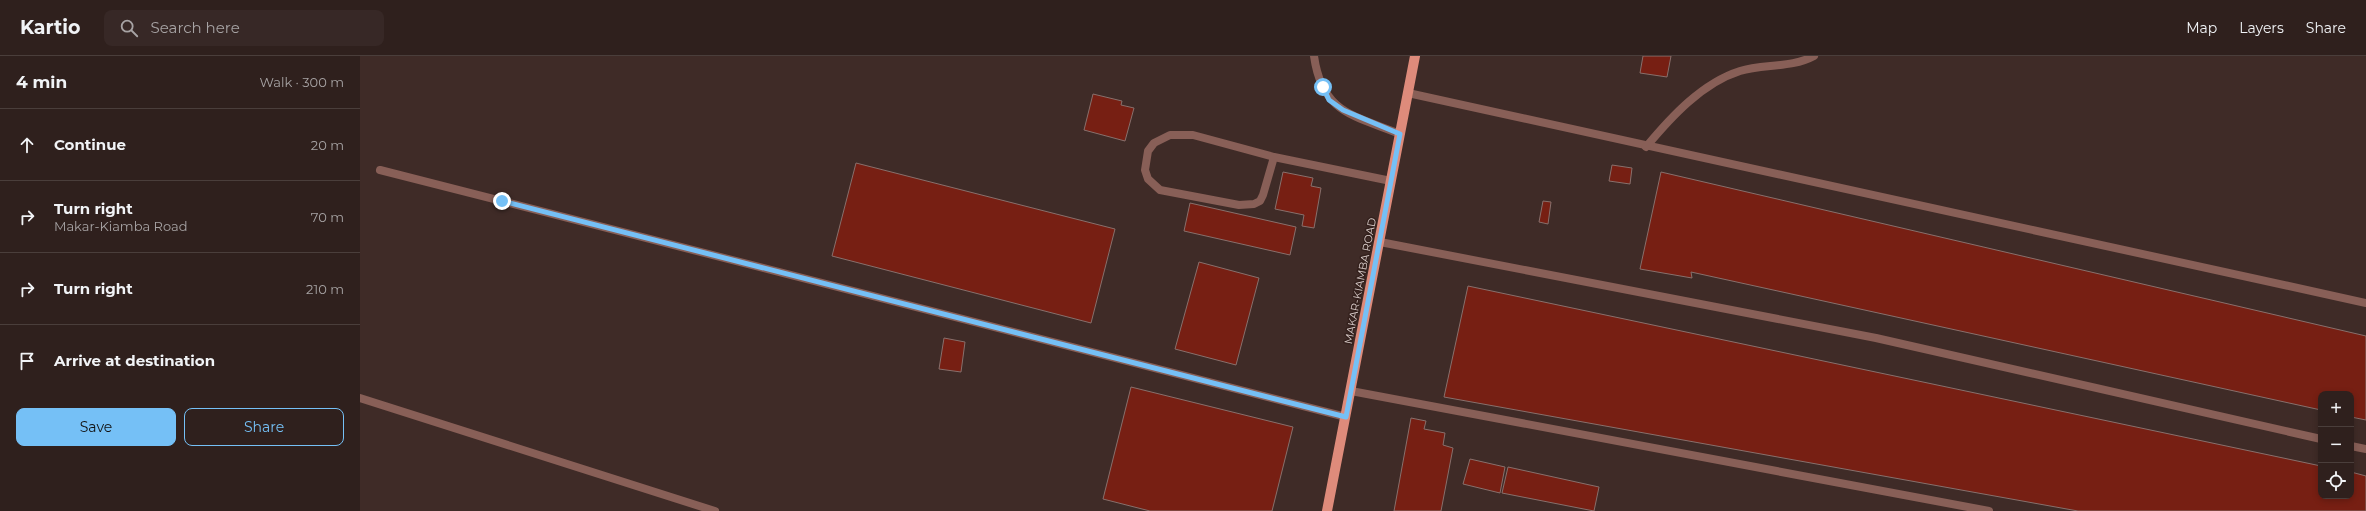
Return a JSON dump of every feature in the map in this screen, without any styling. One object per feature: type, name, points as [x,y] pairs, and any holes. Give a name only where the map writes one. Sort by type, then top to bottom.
[{"type":"main road","name":"MAKAR-KIAMBA ROAD","points":[[1327,511],[1415,56]]},
{"type":"street","points":[[1314,56],[1316,74],[1329,100],[1343,110],[1400,134]]},
{"type":"street","points":[[1646,147],[1691,100],[1715,83],[1740,71],[1814,56]]},
{"type":"street","points":[[1408,93],[1646,147],[2366,303]]},
{"type":"street","points":[[1274,157],[1264,195],[1260,201],[1254,204],[1239,205],[1160,190],[1148,179],[1145,170],[1148,151],[1154,143],[1170,135],[1178,134],[1193,135],[1274,157],[1391,182]]},
{"type":"street","points":[[380,170],[1346,417]]},
{"type":"street","points":[[1380,242],[1876,338],[2318,438]]},
{"type":"street","points":[[1351,391],[1989,511]]},
{"type":"street","points":[[360,398],[714,511]]},
{"type":"street","points":[[2354,447],[2366,449]]},
{"type":"building","points":[[1643,56],[1671,56],[1667,77],[1640,73]]},
{"type":"building","points":[[1093,94],[1122,101],[1121,105],[1134,108],[1125,141],[1084,130]]},
{"type":"building","points":[[856,163],[1115,229],[1091,323],[832,256]]},
{"type":"building","points":[[1612,165],[1632,168],[1630,184],[1609,181]]},
{"type":"building","points":[[1283,172],[1313,178],[1311,186],[1321,188],[1314,228],[1302,226],[1304,215],[1275,209]]},
{"type":"building","points":[[1661,172],[2366,336],[2366,420],[2354,418],[2354,391],[2318,391],[2318,409],[1691,272],[1692,278],[1640,269]]},
{"type":"building","points":[[1543,201],[1551,202],[1548,224],[1539,222]]},
{"type":"building","points":[[1190,203],[1296,227],[1290,255],[1184,231]]},
{"type":"building","points":[[1199,262],[1259,278],[1236,365],[1175,349]]},
{"type":"building","points":[[1468,286],[2318,465],[2318,499],[2354,499],[2354,473],[2366,476],[2366,511],[2078,511],[1444,397]]},
{"type":"building","points":[[944,338],[965,342],[961,372],[939,369]]},
{"type":"building","points":[[1131,387],[1293,427],[1272,511],[1150,511],[1103,499]]},
{"type":"building","points":[[1411,418],[1426,421],[1424,429],[1445,433],[1443,445],[1453,448],[1441,511],[1394,511]]},
{"type":"building","points":[[1470,459],[1505,467],[1500,493],[1463,484]]},
{"type":"building","points":[[1508,467],[1599,487],[1594,511],[1502,493]]},
{"type":"route","points":[[502,201],[1346,417],[1400,134],[1343,110],[1329,100],[1323,87]]}]
